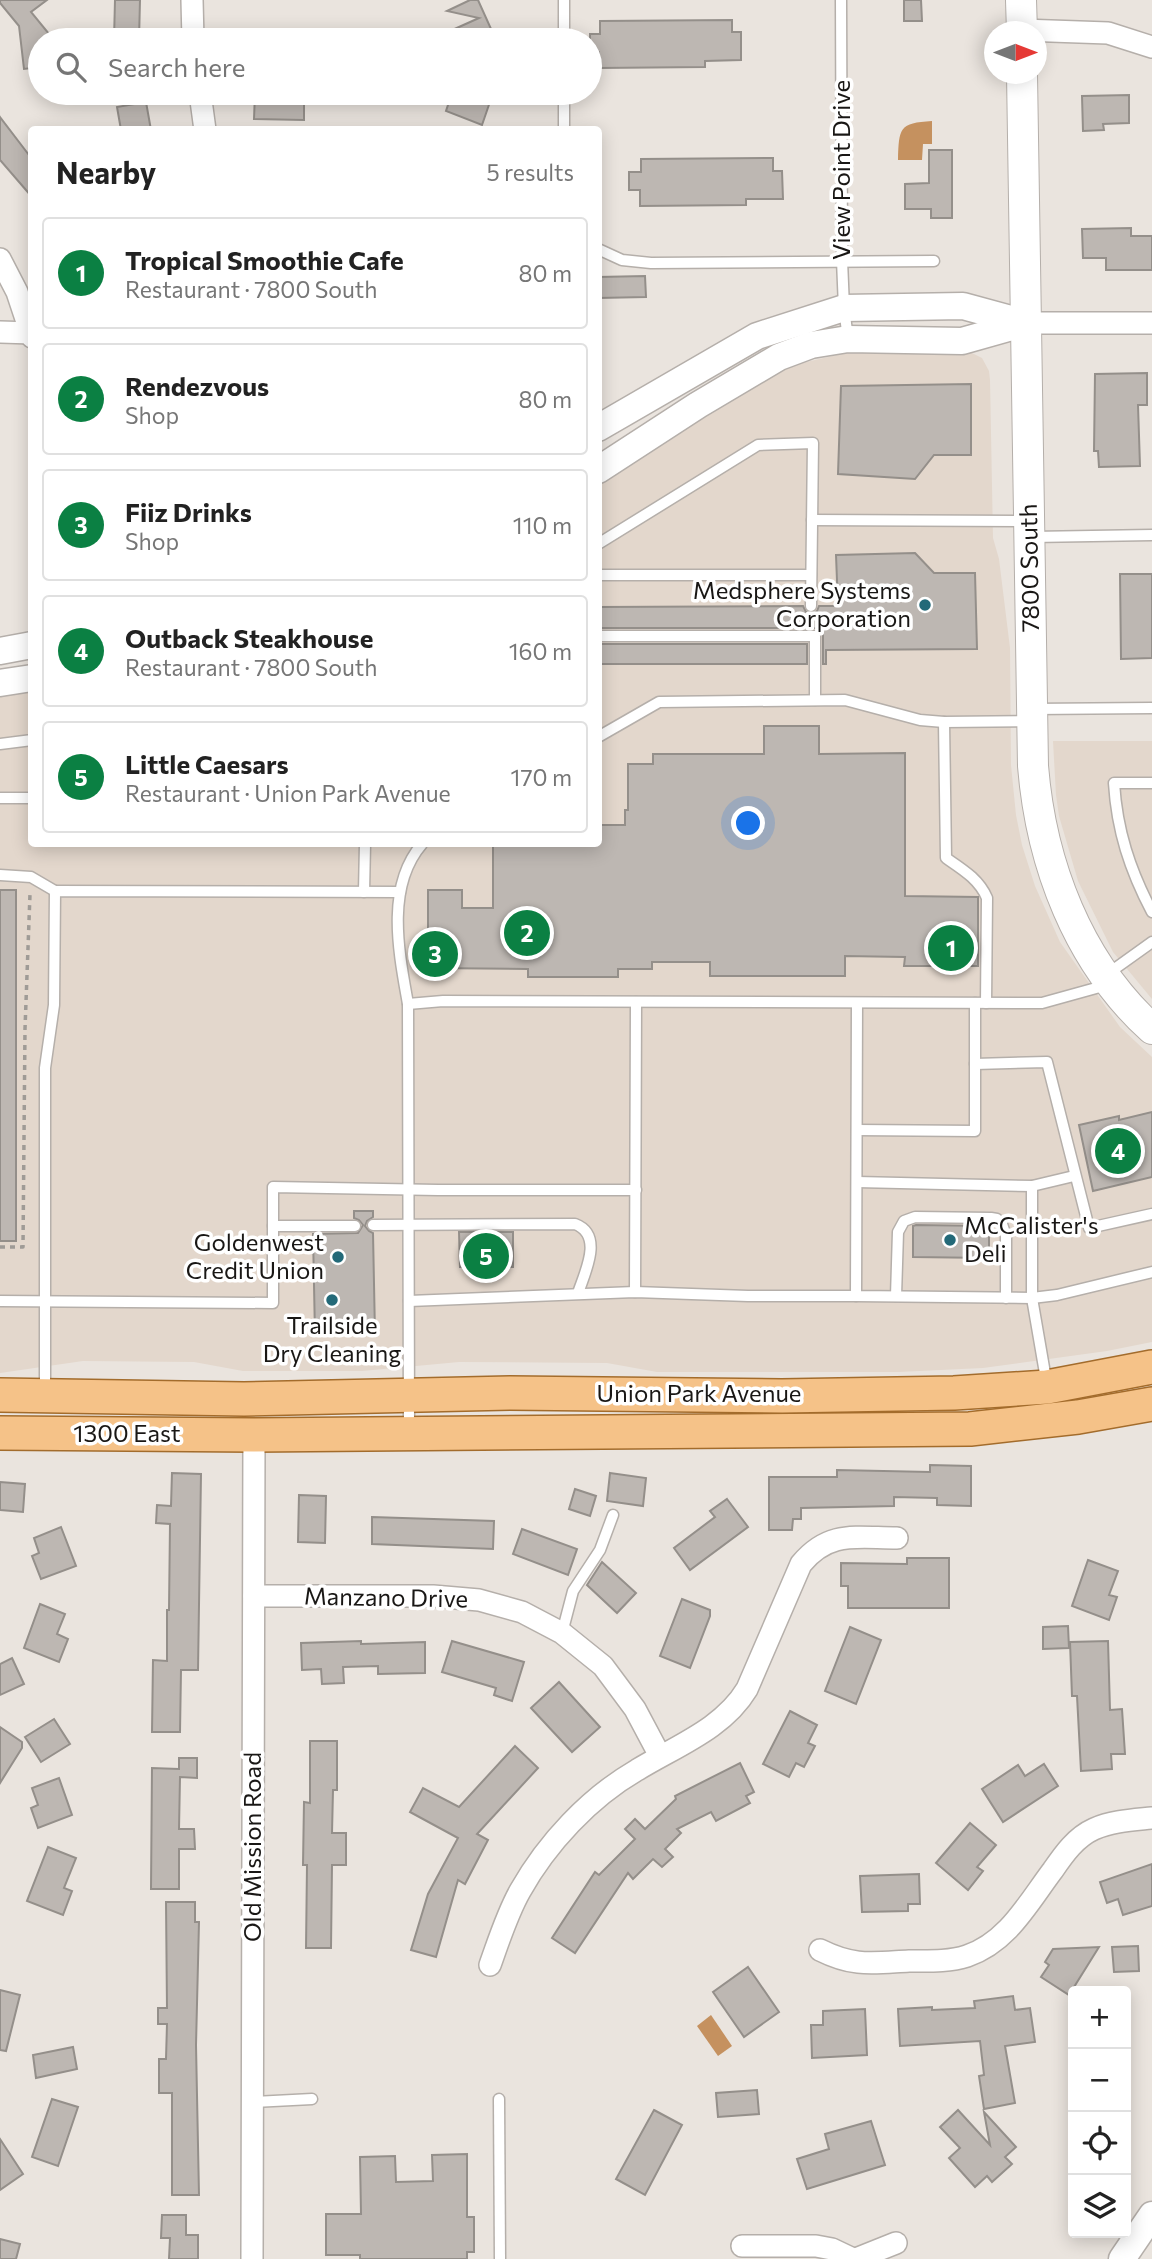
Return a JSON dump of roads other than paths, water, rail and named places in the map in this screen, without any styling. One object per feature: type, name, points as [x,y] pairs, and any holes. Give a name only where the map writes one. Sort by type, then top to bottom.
[{"type":"main road","points":[[1021,0],[1022,21]]},
{"type":"main road","name":"7800 South","points":[[1022,84],[1035,794],[1048,856],[1070,914],[1107,980],[1152,1029]]},
{"type":"main road","name":"Union Park Avenue","points":[[244,1399],[409,1394],[782,1396],[954,1392],[1047,1387],[1152,1367]]},
{"type":"main road","points":[[939,1429],[982,1411],[1029,1404],[1042,1397],[1047,1387]]},
{"type":"main road","name":"1300 East","points":[[0,1395],[244,1399]]},
{"type":"main road","name":"Union Park Avenue","points":[[254,1434],[972,1429],[1152,1404]]},
{"type":"main road","name":"1300 East","points":[[0,1433],[254,1434]]},
{"type":"street","points":[[192,0],[193,28]]},
{"type":"street","points":[[1047,32],[1108,33],[1152,47]]},
{"type":"street","points":[[202,105],[204,126]]},
{"type":"street","points":[[0,259],[17,292],[28,326]]},
{"type":"street","points":[[602,426],[757,336],[844,308],[963,306],[1026,323],[1152,323]]},
{"type":"street","points":[[602,467],[698,405],[779,358],[811,345],[848,339],[962,341],[1026,323]]},
{"type":"street","points":[[0,332],[28,335]]},
{"type":"street","points":[[0,651],[28,646]]},
{"type":"street","points":[[0,683],[28,679]]},
{"type":"street","name":"Old Mission Road","points":[[252,2259],[254,1434]]},
{"type":"street","points":[[490,1965],[520,1891],[570,1823],[635,1771],[728,1715],[739,1703],[801,1564],[811,1552],[826,1542],[842,1538],[897,1538]]},
{"type":"street","name":"Manzano Drive","points":[[254,1596],[433,1596],[479,1600],[522,1612],[562,1633],[603,1666],[635,1709],[660,1756]]},
{"type":"street","points":[[820,1950],[841,1960],[861,1964],[947,1960],[965,1956],[990,1946],[1007,1931],[1078,1839],[1104,1826],[1152,1818]]},
{"type":"street","points":[[1122,2259],[1145,2243],[1152,2215]]},
{"type":"street","points":[[742,2246],[816,2246],[832,2249],[855,2259],[896,2243]]},
{"type":"lane","points":[[564,0],[564,28]]},
{"type":"lane","name":"View Point Drive","points":[[841,0],[842,260],[848,339]]},
{"type":"lane","points":[[564,105],[564,126]]},
{"type":"lane","points":[[602,251],[622,260],[651,263],[934,261]]},
{"type":"lane","points":[[602,542],[758,444],[813,443],[811,606]]},
{"type":"lane","points":[[812,520],[1152,536]]},
{"type":"lane","points":[[602,575],[811,575]]},
{"type":"lane","points":[[602,636],[815,636],[815,700]]},
{"type":"lane","points":[[602,735],[659,702],[845,700],[920,720],[944,722],[1152,708]]},
{"type":"lane","points":[[857,1130],[975,1130],[975,1065],[987,898],[983,888],[973,878],[946,858],[944,722]]},
{"type":"lane","points":[[0,744],[28,740]]},
{"type":"lane","points":[[1152,783],[1114,783],[1116,816],[1135,880],[1152,912]]},
{"type":"lane","points":[[0,798],[28,798]]},
{"type":"lane","points":[[364,892],[365,847]]},
{"type":"lane","points":[[409,1433],[408,1004],[398,948],[400,892],[414,853],[419,847]]},
{"type":"lane","points":[[0,874],[31,877],[55,891],[400,892]]},
{"type":"lane","points":[[45,1395],[45,1068],[54,1005],[55,891]]},
{"type":"lane","points":[[408,1004],[443,1001],[1042,1003],[1107,980],[1152,942]]},
{"type":"lane","points":[[635,1292],[636,1002]]},
{"type":"lane","points":[[856,1296],[857,1003]]},
{"type":"lane","points":[[975,1065],[1048,1062],[1089,1228],[1152,1214]]},
{"type":"lane","points":[[857,1182],[1032,1186],[1074,1176]]},
{"type":"lane","points":[[1032,1186],[1032,1297],[1047,1387]]},
{"type":"lane","points":[[0,1301],[273,1303],[273,1187],[636,1190]]},
{"type":"lane","points":[[896,1297],[898,1232],[904,1222],[915,1217],[998,1219],[1005,1229],[1006,1298]]},
{"type":"lane","points":[[373,1225],[564,1223],[582,1227],[591,1241],[578,1293]]},
{"type":"lane","points":[[273,1226],[355,1226]]},
{"type":"lane","points":[[409,1301],[635,1292],[748,1296],[1032,1297],[1057,1295],[1152,1272]]},
{"type":"lane","points":[[562,1633],[573,1591],[600,1550],[613,1515]]},
{"type":"lane","points":[[252,2102],[312,2099]]},
{"type":"lane","points":[[499,2099],[500,2259]]},
{"type":"place","name":"Medsphere Systems Corporation","points":[[925,605]]},
{"type":"place","name":"Rendezvous","points":[[527,933]]},
{"type":"place","name":"Tropical Smoothie Cafe","points":[[951,948]]},
{"type":"place","name":"Fiiz Drinks","points":[[435,954]]},
{"type":"place","name":"Outback Steakhouse","points":[[1118,1151]]},
{"type":"place","name":"McCalister's Deli","points":[[950,1240]]},
{"type":"place","name":"Little Caesars","points":[[486,1256]]},
{"type":"place","name":"Goldenwest Credit Union","points":[[338,1257]]},
{"type":"place","name":"Trailside Dry Cleaning","points":[[332,1300]]}]
